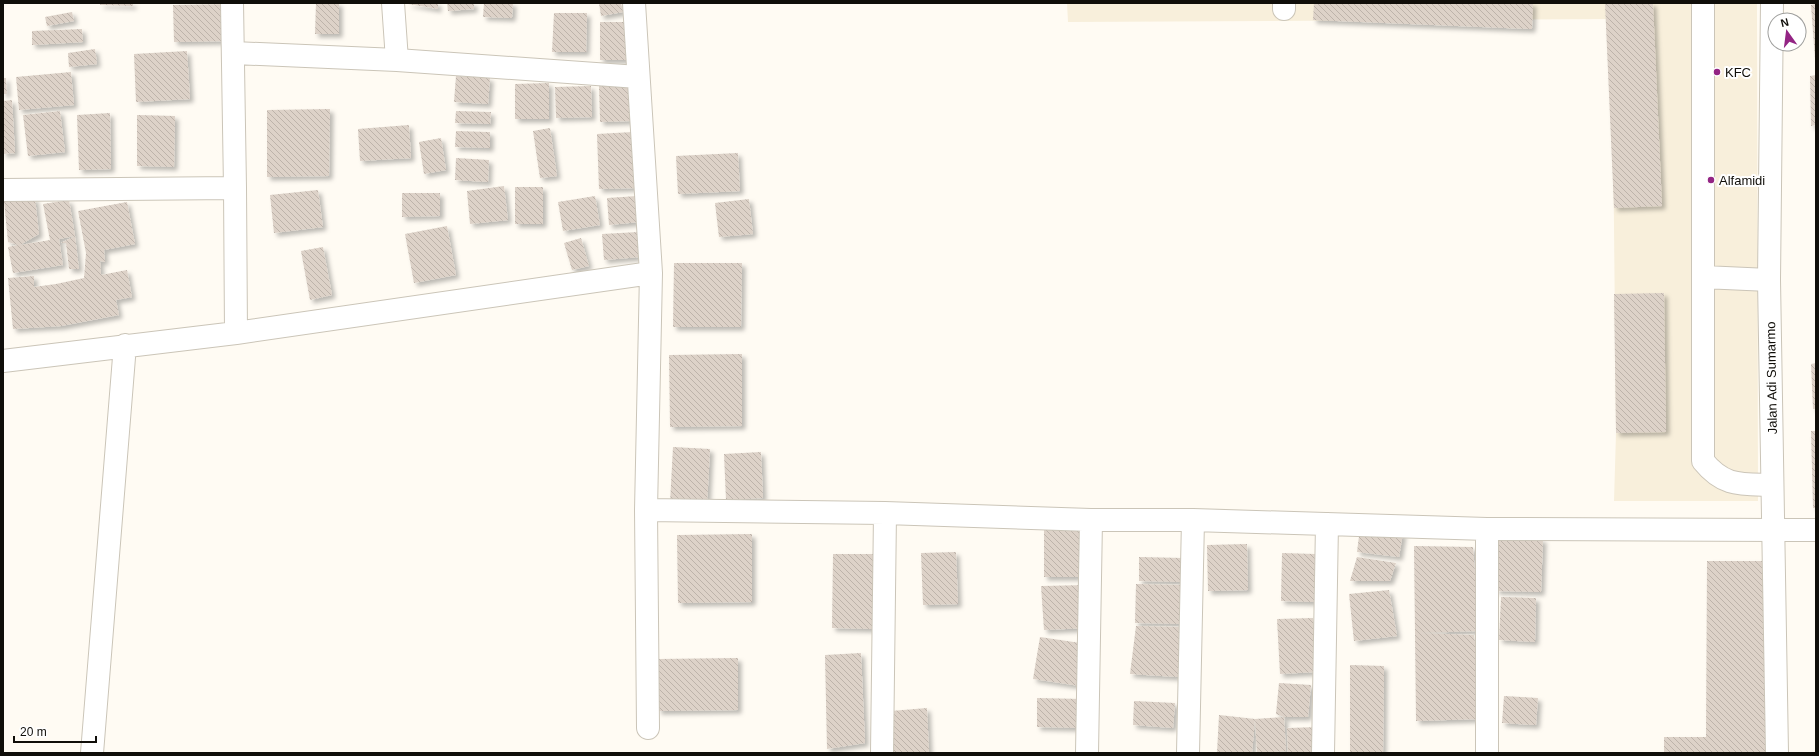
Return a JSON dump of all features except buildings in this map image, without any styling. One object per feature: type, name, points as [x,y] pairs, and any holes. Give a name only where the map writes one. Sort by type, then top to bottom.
[{"type":"street","points":[[232,3],[234,53],[236,333]]},
{"type":"street","points":[[393,3],[397,60]]},
{"type":"street","points":[[634,3],[651,273],[646,510],[648,728]]},
{"type":"street","points":[[1702,3],[1703,461],[1712,472],[1727,481],[1772,485]]},
{"type":"street","name":"Jalan Adi Sumarmo","points":[[1772,3],[1770,280],[1777,753]]},
{"type":"street","points":[[234,53],[397,60],[638,77]]},
{"type":"street","points":[[3,190],[235,188]]},
{"type":"street","points":[[3,361],[125,345],[236,333],[651,273]]},
{"type":"street","points":[[1703,277],[1770,280]]},
{"type":"street","points":[[92,753],[125,345]]},
{"type":"street","points":[[646,510],[885,513],[1092,520],[1192,520],[1487,529],[1816,530]]},
{"type":"street","points":[[882,753],[885,513]]},
{"type":"street","points":[[1087,753],[1092,520]]},
{"type":"street","points":[[1188,753],[1192,520]]},
{"type":"street","points":[[1323,753],[1327,524]]},
{"type":"street","points":[[1487,529],[1487,753]]},
{"type":"shaded area","points":[[1067,3],[1757,3],[1758,501],[1614,501],[1616,433],[1612,19],[1068,22]]},
{"type":"place","name":"KFC","points":[[1717,72]]},
{"type":"place","name":"Alfamidi","points":[[1711,180]]}]
